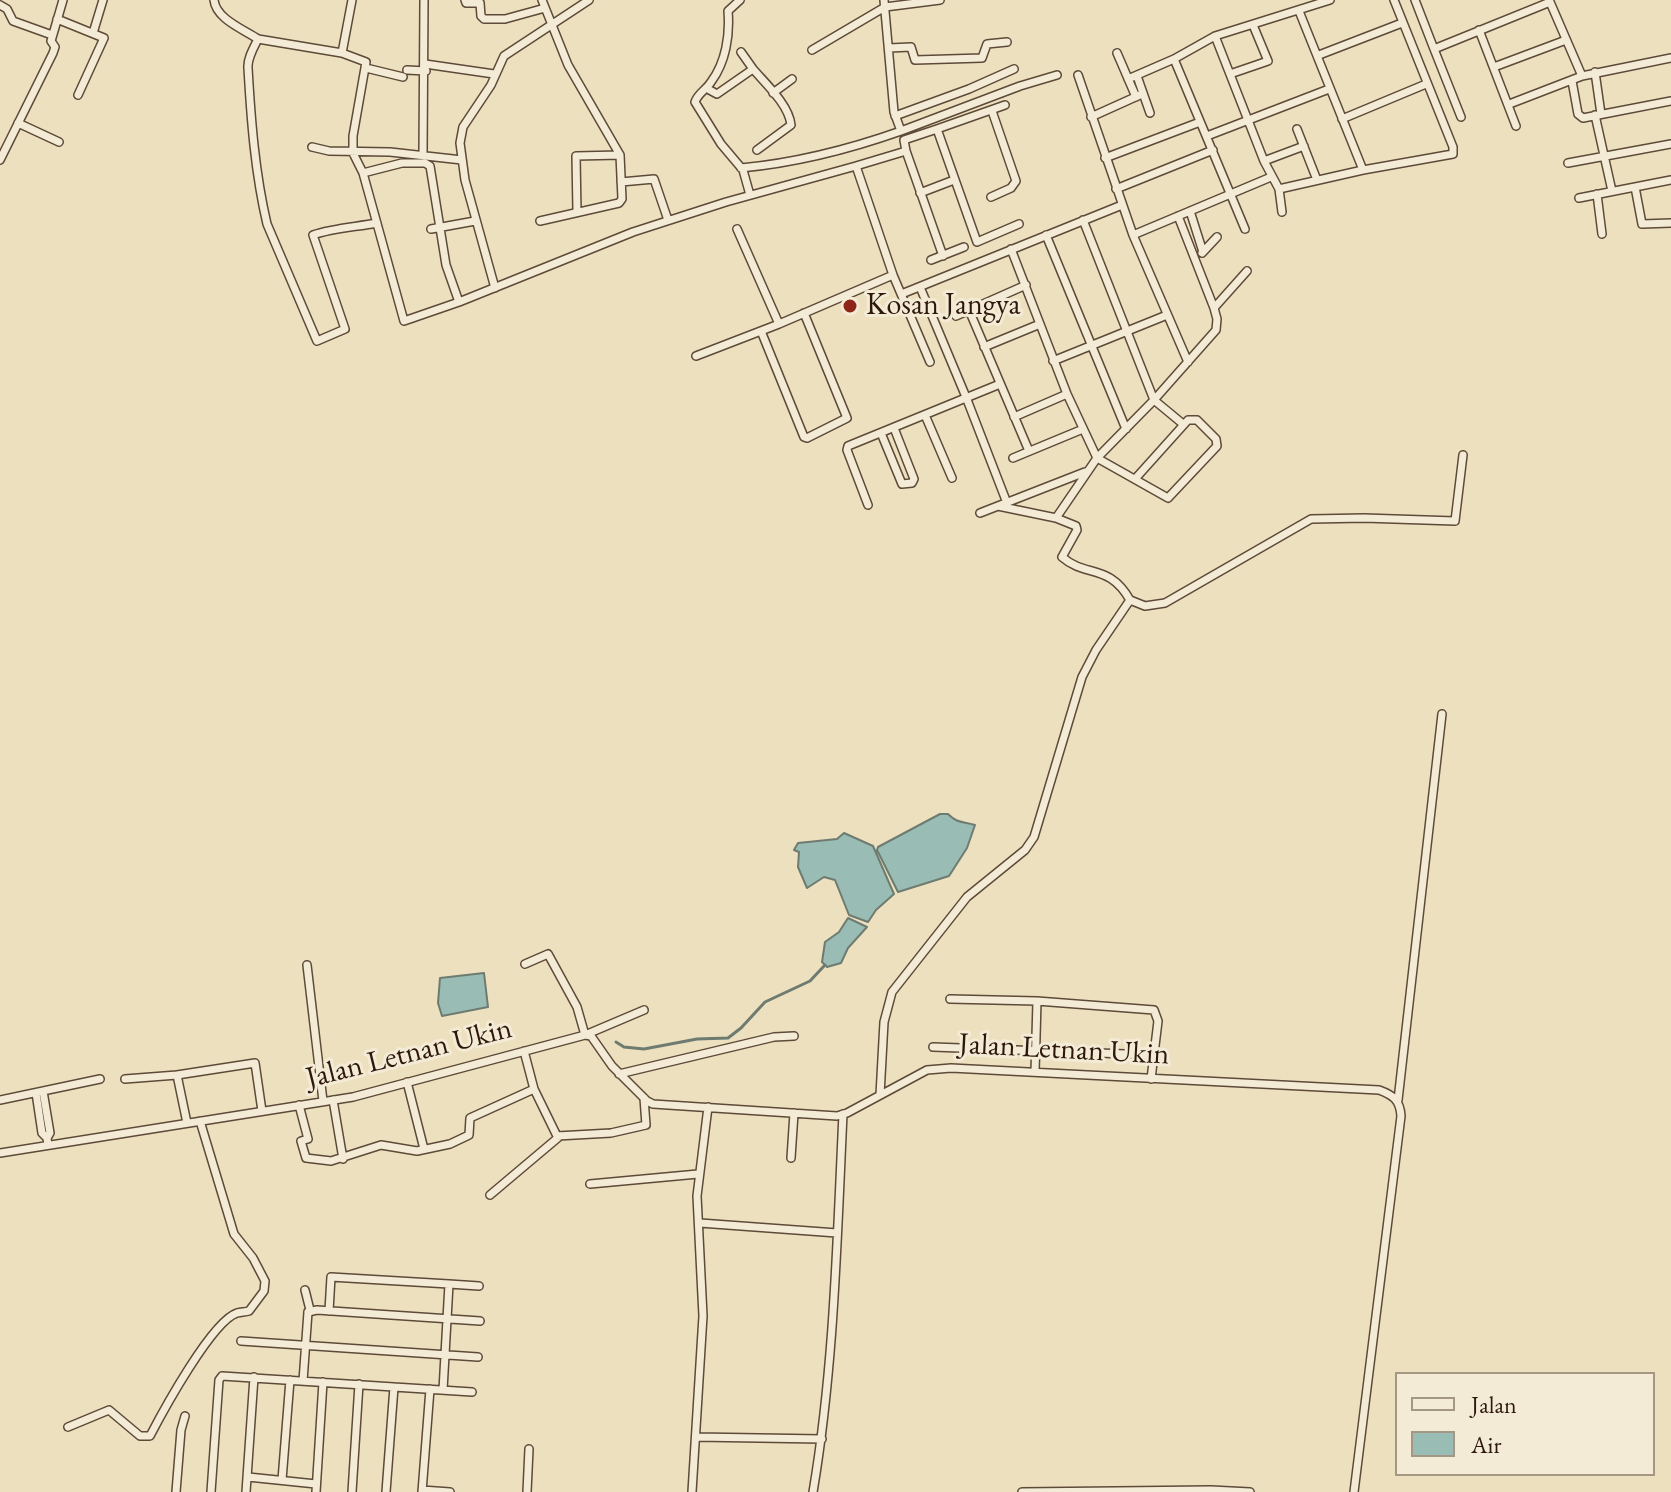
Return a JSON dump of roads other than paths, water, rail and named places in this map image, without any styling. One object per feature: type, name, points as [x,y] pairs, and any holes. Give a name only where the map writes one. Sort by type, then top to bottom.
[{"type":"street","points":[[0,160],[53,53],[52,35],[63,0]]},
{"type":"street","points":[[93,33],[103,0]]},
{"type":"street","points":[[214,0],[220,14],[258,39],[342,53],[364,60],[366,68],[357,105],[353,153],[363,173],[404,321],[668,220],[906,151]]},
{"type":"street","points":[[342,53],[352,0]]},
{"type":"street","points":[[423,155],[426,68],[424,0]]},
{"type":"street","points":[[465,0],[466,3],[480,3],[484,19],[505,19],[543,4],[568,65],[620,155],[620,202],[540,221]]},
{"type":"street","points":[[495,288],[465,180],[461,135],[466,119],[489,89],[500,60],[507,52],[589,0]]},
{"type":"street","points":[[740,0],[728,11],[729,29],[720,67],[696,97],[695,104],[741,168],[750,195]]},
{"type":"street","points":[[812,50],[884,4],[940,0]]},
{"type":"street","points":[[1128,79],[1174,59],[1215,36],[1330,0]]},
{"type":"street","points":[[1279,189],[1453,154],[1453,147],[1394,0]]},
{"type":"street","points":[[1415,0],[1461,117]]},
{"type":"street","points":[[1414,51],[1550,2],[1582,76]]},
{"type":"street","points":[[884,4],[895,116],[901,131]]},
{"type":"street","points":[[0,5],[8,10],[13,21],[52,35]]},
{"type":"street","points":[[1299,11],[1363,170]]},
{"type":"street","points":[[57,19],[104,39],[78,95]]},
{"type":"street","points":[[1319,55],[1402,23]]},
{"type":"street","points":[[1230,74],[1268,61],[1253,25]]},
{"type":"street","points":[[1479,30],[1516,126]]},
{"type":"street","points":[[1215,36],[1264,161],[1279,189],[1282,212]]},
{"type":"street","points":[[258,39],[248,68],[252,137],[264,211],[317,341],[345,329],[313,235],[330,229],[337,231],[377,223]]},
{"type":"street","points":[[1494,67],[1566,40]]},
{"type":"street","points":[[889,48],[911,47],[915,60],[982,58],[987,44],[1007,42]]},
{"type":"street","points":[[741,52],[773,93],[792,124],[757,150]]},
{"type":"street","points":[[1117,53],[1128,79],[1150,113]]},
{"type":"street","points":[[1512,103],[1595,72],[1671,58]]},
{"type":"street","points":[[1174,59],[1245,229]]},
{"type":"street","points":[[366,68],[405,73],[426,68],[494,74]]},
{"type":"street","points":[[706,88],[717,94],[753,69]]},
{"type":"street","points":[[895,116],[958,94],[1014,69]]},
{"type":"street","points":[[1595,72],[1598,114],[1612,191]]},
{"type":"street","points":[[741,168],[784,162],[874,140],[1057,75]]},
{"type":"street","points":[[1078,75],[1133,235],[1188,362]]},
{"type":"street","points":[[1137,76],[1139,96]]},
{"type":"street","points":[[773,93],[792,79]]},
{"type":"street","points":[[1572,81],[1578,114],[1585,118],[1671,101]]},
{"type":"street","points":[[1342,119],[1426,84]]},
{"type":"street","points":[[1207,136],[1329,89]]},
{"type":"street","points":[[1091,117],[1139,96]]},
{"type":"street","points":[[943,256],[904,140],[1005,105]]},
{"type":"street","points":[[991,197],[1011,188],[1016,181],[992,111]]},
{"type":"street","points":[[1105,158],[1200,122]]},
{"type":"street","points":[[18,123],[59,142]]},
{"type":"street","points":[[937,129],[977,242],[1019,224]]},
{"type":"street","points":[[1297,129],[1317,180]]},
{"type":"street","points":[[1568,163],[1671,144]]},
{"type":"street","points":[[1264,161],[1304,146]]},
{"type":"street","points":[[312,147],[353,153],[423,155],[463,163]]},
{"type":"street","points":[[1116,189],[1213,150]]},
{"type":"street","points":[[577,212],[577,155],[620,155]]},
{"type":"street","points":[[363,173],[402,163],[428,164],[432,170],[446,265],[459,302]]},
{"type":"street","points":[[856,166],[893,275],[930,362]]},
{"type":"street","points":[[1133,235],[1271,177]]},
{"type":"street","points":[[621,182],[654,179],[668,220]]},
{"type":"street","points":[[920,193],[954,180]]},
{"type":"street","points":[[1579,198],[1671,180]]},
{"type":"street","points":[[1635,187],[1642,224],[1671,223]]},
{"type":"street","points":[[1597,194],[1602,234]]},
{"type":"street","points":[[904,293],[1122,205]]},
{"type":"street","points":[[1190,211],[1203,252]]},
{"type":"street","points":[[1056,518],[1097,458],[1216,330],[1214,308],[1178,216]]},
{"type":"street","points":[[1083,220],[1154,400],[1183,424]]},
{"type":"street","points":[[431,229],[475,221]]},
{"type":"street","points":[[737,229],[779,324]]},
{"type":"street","points":[[1046,235],[1126,429]]},
{"type":"street","points":[[1196,261],[1217,237]]},
{"type":"street","points":[[931,260],[964,247]]},
{"type":"street","points":[[1011,249],[1053,361],[1097,458],[1165,497],[1170,497],[1217,446],[1216,439],[1197,420],[1190,419],[1135,479]]},
{"type":"street","points":[[1214,308],[1247,271]]},
{"type":"street","points":[[696,356],[893,275]]},
{"type":"street","points":[[956,316],[1026,285]]},
{"type":"street","points":[[920,287],[1007,503]]},
{"type":"street","points":[[969,310],[1029,451]]},
{"type":"street","points":[[761,331],[807,438],[847,418],[804,313]]},
{"type":"street","points":[[1053,361],[1167,315]]},
{"type":"street","points":[[984,347],[1040,324]]},
{"type":"street","points":[[868,505],[847,448],[1000,384]]},
{"type":"street","points":[[1014,417],[1067,394]]},
{"type":"street","points":[[925,415],[952,478]]},
{"type":"street","points":[[881,433],[902,484],[912,483],[914,479],[894,428]]},
{"type":"street","points":[[1013,458],[1083,429]]},
{"type":"street","points":[[998,506],[1056,518],[1077,529],[1062,557],[1071,564],[1104,573],[1125,591],[1130,600],[1145,606],[1165,603],[1311,519],[1455,521],[1463,455]]},
{"type":"street","points":[[980,513],[1087,471]]},
{"type":"street","points":[[880,1095],[884,1022],[892,992],[967,897],[1030,844],[1038,829],[1082,677],[1096,650],[1130,600]]},
{"type":"street","points":[[1354,1492],[1401,1116],[1398,1100],[1442,714]]},
{"type":"street","points":[[524,1051],[534,1089],[557,1136],[611,1133],[646,1125],[644,1098],[619,1074],[591,1036],[585,1035],[577,1007],[548,954],[525,964]]},
{"type":"street","points":[[307,965],[323,1101]]},
{"type":"street","points":[[950,999],[1037,1001],[1154,1010],[1158,1021],[1151,1079]]},
{"type":"street","points":[[1035,1072],[1037,1001]]},
{"type":"street","name":"Jalan Letnan Ukin","points":[[0,1153],[48,1141],[333,1100],[585,1035],[644,1010]]},
{"type":"street","points":[[619,1074],[774,1037],[794,1036]]},
{"type":"street","points":[[933,1047],[1153,1055]]},
{"type":"street","points":[[125,1079],[255,1063],[262,1111]]},
{"type":"street","name":"Jalan Letnan Ukin","points":[[644,1098],[653,1104],[843,1114],[931,1069],[1379,1090],[1398,1100]]},
{"type":"street","points":[[177,1075],[187,1123]]},
{"type":"street","points":[[0,1100],[100,1079]]},
{"type":"street","points":[[407,1082],[424,1149]]},
{"type":"street","points":[[299,1105],[308,1139],[301,1141],[306,1158],[331,1161],[381,1145],[403,1151],[458,1141],[471,1132],[470,1118],[534,1089]]},
{"type":"street","points":[[40,1092],[42,1134],[48,1141]]},
{"type":"street","points":[[333,1100],[343,1159]]},
{"type":"street","points":[[692,1492],[703,1316],[698,1174],[708,1107]]},
{"type":"street","points":[[791,1158],[794,1113]]},
{"type":"street","points":[[813,1492],[822,1439],[843,1114]]},
{"type":"street","points":[[68,1427],[109,1410],[140,1436],[150,1436],[174,1391],[219,1328],[233,1314],[247,1312],[264,1291],[265,1281],[260,1269],[234,1234],[200,1121]]},
{"type":"street","points":[[490,1195],[560,1136]]},
{"type":"street","points":[[590,1184],[698,1174]]},
{"type":"street","points":[[700,1223],[837,1233]]},
{"type":"street","points":[[329,1311],[331,1277],[479,1286]]},
{"type":"street","points":[[443,1390],[449,1284]]},
{"type":"street","points":[[303,1381],[310,1310],[305,1290]]},
{"type":"street","points":[[308,1312],[480,1321]]},
{"type":"street","points":[[241,1341],[478,1357]]},
{"type":"street","points":[[211,1492],[219,1380],[225,1375],[472,1392]]},
{"type":"street","points":[[246,1492],[254,1377]]},
{"type":"street","points":[[282,1480],[290,1380]]},
{"type":"street","points":[[248,1477],[282,1480],[316,1488],[323,1382]]},
{"type":"street","points":[[352,1492],[359,1384]]},
{"type":"street","points":[[386,1492],[394,1387]]},
{"type":"street","points":[[430,1389],[422,1491],[450,1492]]},
{"type":"street","points":[[176,1492],[185,1416]]},
{"type":"street","points":[[696,1437],[822,1439]]},
{"type":"street","points":[[527,1492],[529,1449]]},
{"type":"street","points":[[1022,1492],[1250,1492]]},
{"type":"water","points":[[940,814],[975,825],[967,848],[949,876],[898,892],[878,847]]},
{"type":"water","points":[[844,833],[873,846],[894,894],[868,922],[849,915],[835,880],[824,877],[807,888],[798,867],[799,852],[794,850],[798,843],[837,839]]},
{"type":"water","points":[[848,918],[867,927],[848,948],[841,963],[827,967],[822,962],[825,942],[839,932]]},
{"type":"water","points":[[484,973],[488,1007],[442,1016],[438,1003],[440,978]]},
{"type":"waterway","points":[[616,1042],[624,1047],[644,1049],[697,1039],[728,1038],[765,1002],[810,981],[825,965]]},
{"type":"place","name":"Kosan Jangya","points":[[850,306]]}]
